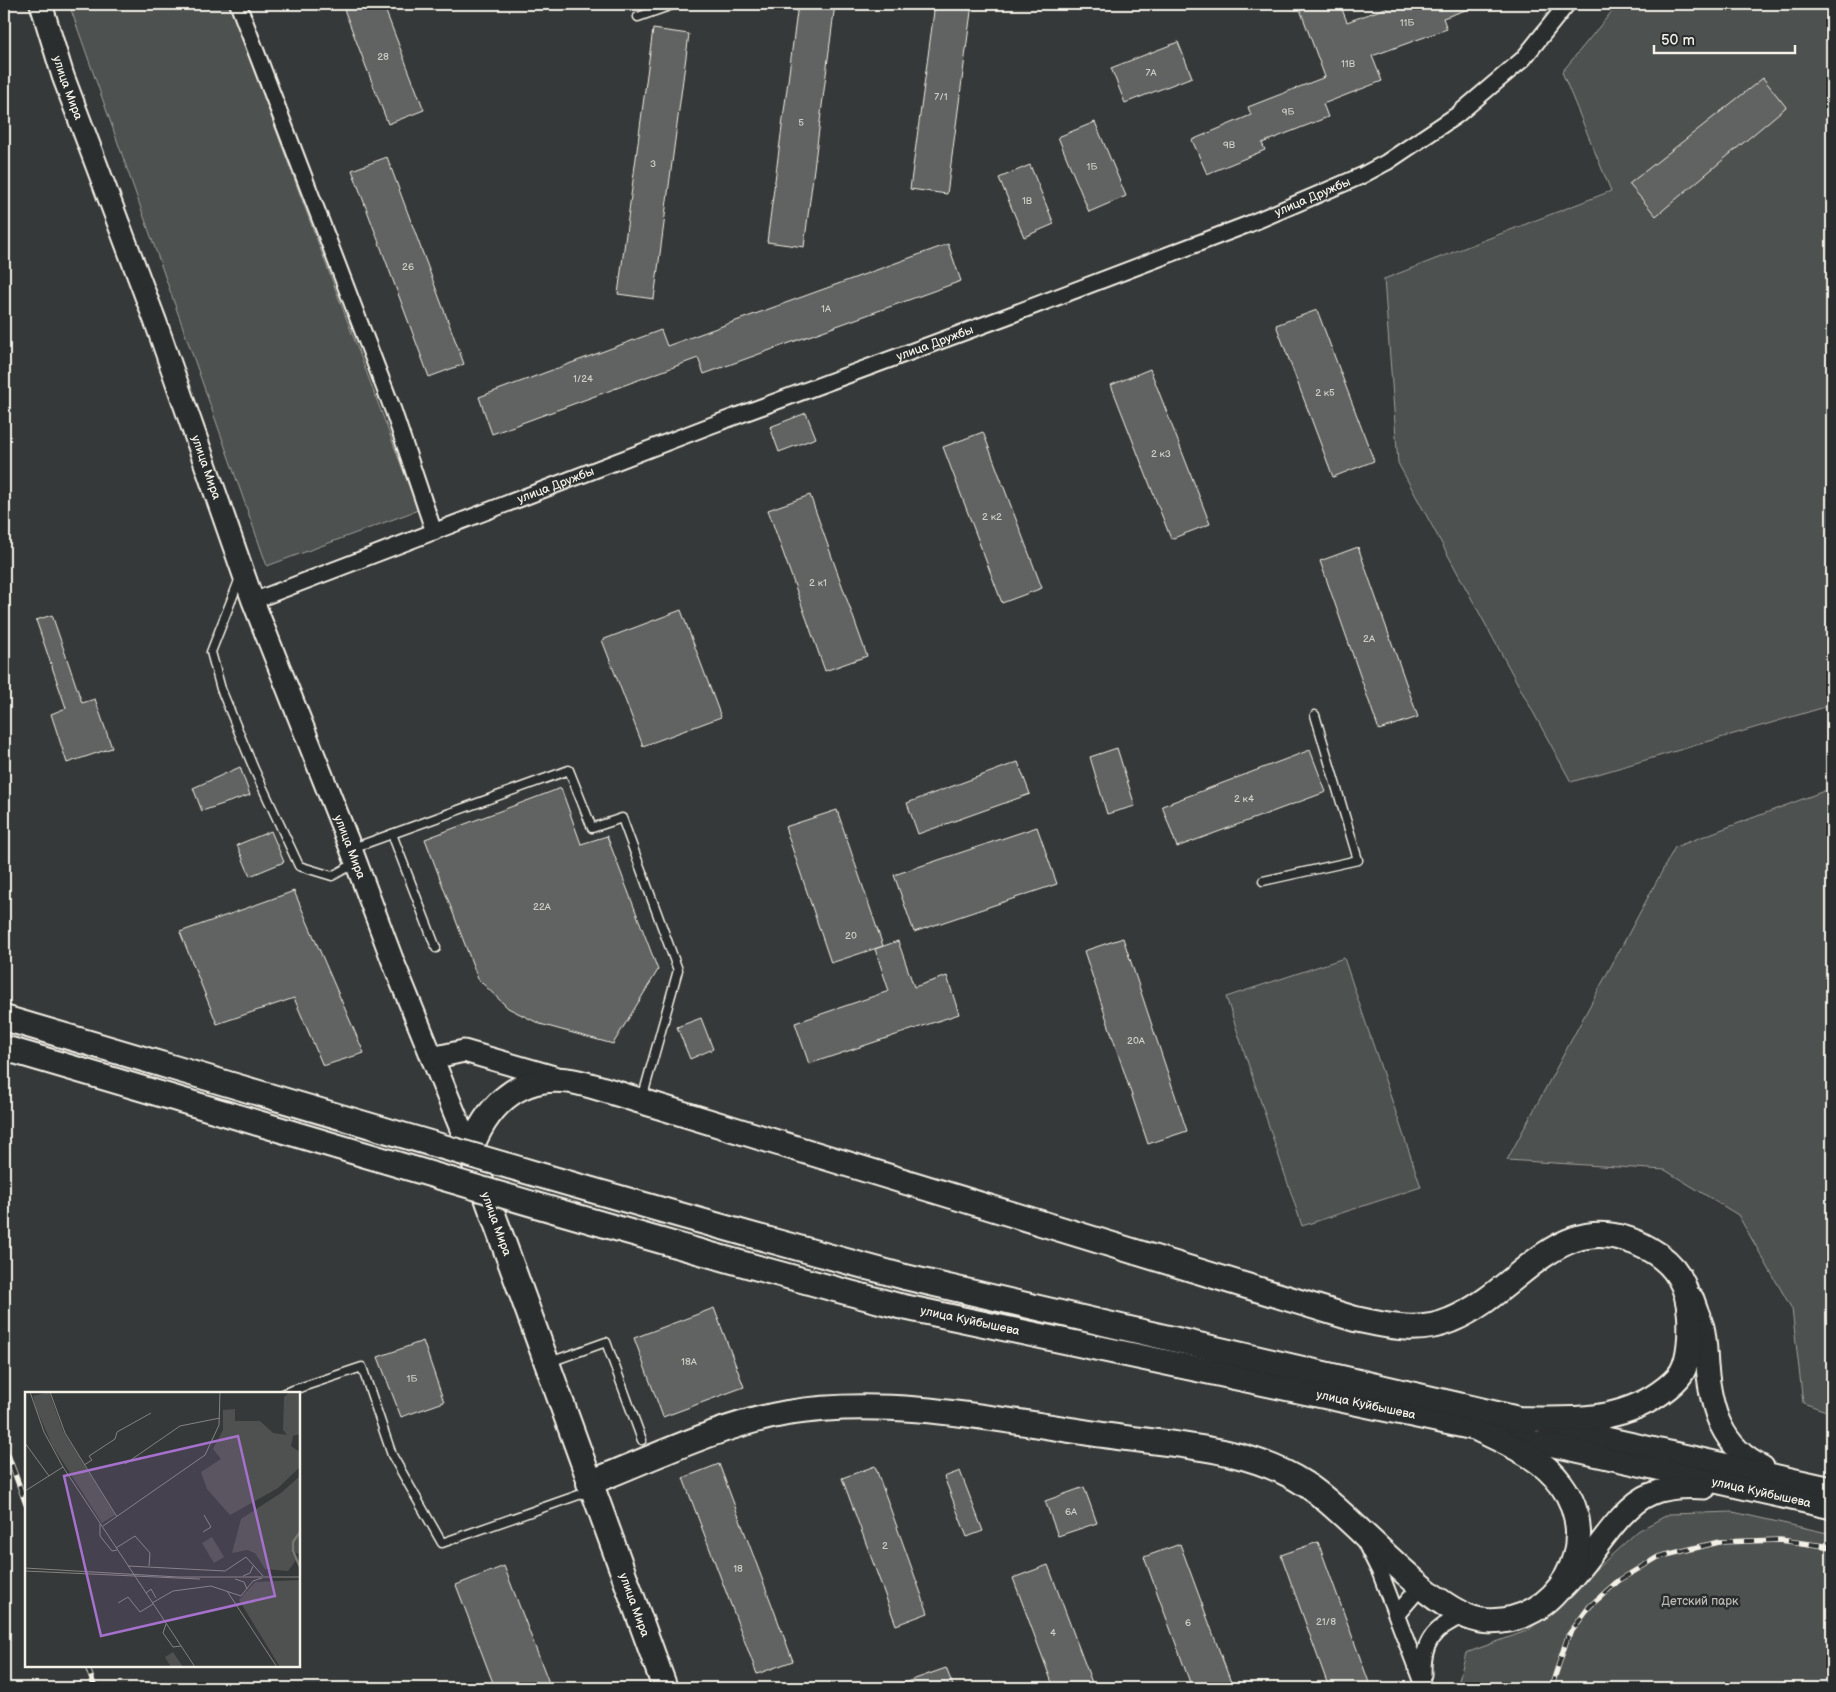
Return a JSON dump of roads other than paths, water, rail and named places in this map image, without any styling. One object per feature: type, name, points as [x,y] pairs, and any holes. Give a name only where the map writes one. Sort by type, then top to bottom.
[{"type":"main road","name":"улица Мира","points":[[41,4],[63,76],[156,323],[253,601],[470,1151],[664,1688]]},
{"type":"main road","name":"улица Куйбышева","points":[[4,1018],[347,1120],[701,1222],[905,1277],[1518,1419],[1832,1488]]},
{"type":"main road","name":"улица Куйбышева","points":[[4,1048],[560,1213],[725,1260],[899,1306],[1476,1428],[1832,1508]]},
{"type":"main road","points":[[432,1058],[464,1051],[641,1101],[1329,1311],[1396,1328],[1428,1328],[1451,1320],[1480,1306],[1545,1253],[1566,1241],[1587,1235],[1609,1235],[1634,1240],[1656,1253],[1680,1275],[1690,1292],[1703,1328],[1708,1374],[1714,1406],[1722,1430],[1733,1447],[1745,1456],[1786,1477]]},
{"type":"main road","points":[[470,1151],[475,1136],[495,1105],[506,1096],[532,1083],[563,1080]]},
{"type":"main road","points":[[1518,1419],[1570,1420],[1600,1417],[1643,1405],[1667,1388],[1682,1372],[1690,1336],[1690,1315],[1680,1275]]},
{"type":"main road","points":[[590,1487],[724,1430],[775,1416],[828,1409],[888,1408],[995,1419],[1220,1452],[1277,1468],[1303,1482],[1324,1496],[1421,1586],[1446,1606],[1480,1620],[1513,1618],[1537,1609],[1554,1598],[1581,1571],[1633,1504],[1652,1493],[1675,1488],[1747,1490]]},
{"type":"main road","points":[[1476,1428],[1541,1463],[1561,1484],[1571,1503],[1577,1523],[1578,1545],[1565,1580],[1554,1598]]},
{"type":"street","points":[[238,4],[393,410],[434,532]]},
{"type":"street","name":"улица Дружбы","points":[[253,601],[712,425],[1005,318],[1232,231],[1361,176],[1387,162],[1457,115],[1523,58],[1567,4]]},
{"type":"street","points":[[1356,1525],[1380,1572],[1424,1686]]},
{"type":"street","points":[[1397,1614],[1421,1586]]},
{"type":"street","points":[[1424,1686],[1422,1656],[1429,1640],[1440,1627],[1464,1615]]},
{"type":"lane","points":[[638,17],[675,4]]},
{"type":"lane","points":[[242,571],[211,652],[221,689],[273,813],[300,866],[332,876],[354,856],[392,834],[568,770],[592,828],[622,818],[678,970],[641,1101]]},
{"type":"lane","points":[[1263,881],[1358,860],[1315,715]]},
{"type":"lane","points":[[392,834],[436,948]]},
{"type":"lane","points":[[546,1363],[606,1342],[642,1440]]},
{"type":"lane","points":[[287,1392],[362,1367],[392,1455],[442,1543],[590,1487]]},
{"type":"railway","points":[[4,1444],[25,1501]]},
{"type":"railway","points":[[1551,1688],[1568,1636],[1590,1606],[1618,1581],[1658,1557],[1719,1542],[1780,1540],[1832,1547]]},
{"type":"railway","points":[[87,1667],[95,1688]]},
{"type":"park label","name":"Детский парк","points":[[1700,1601]]}]
